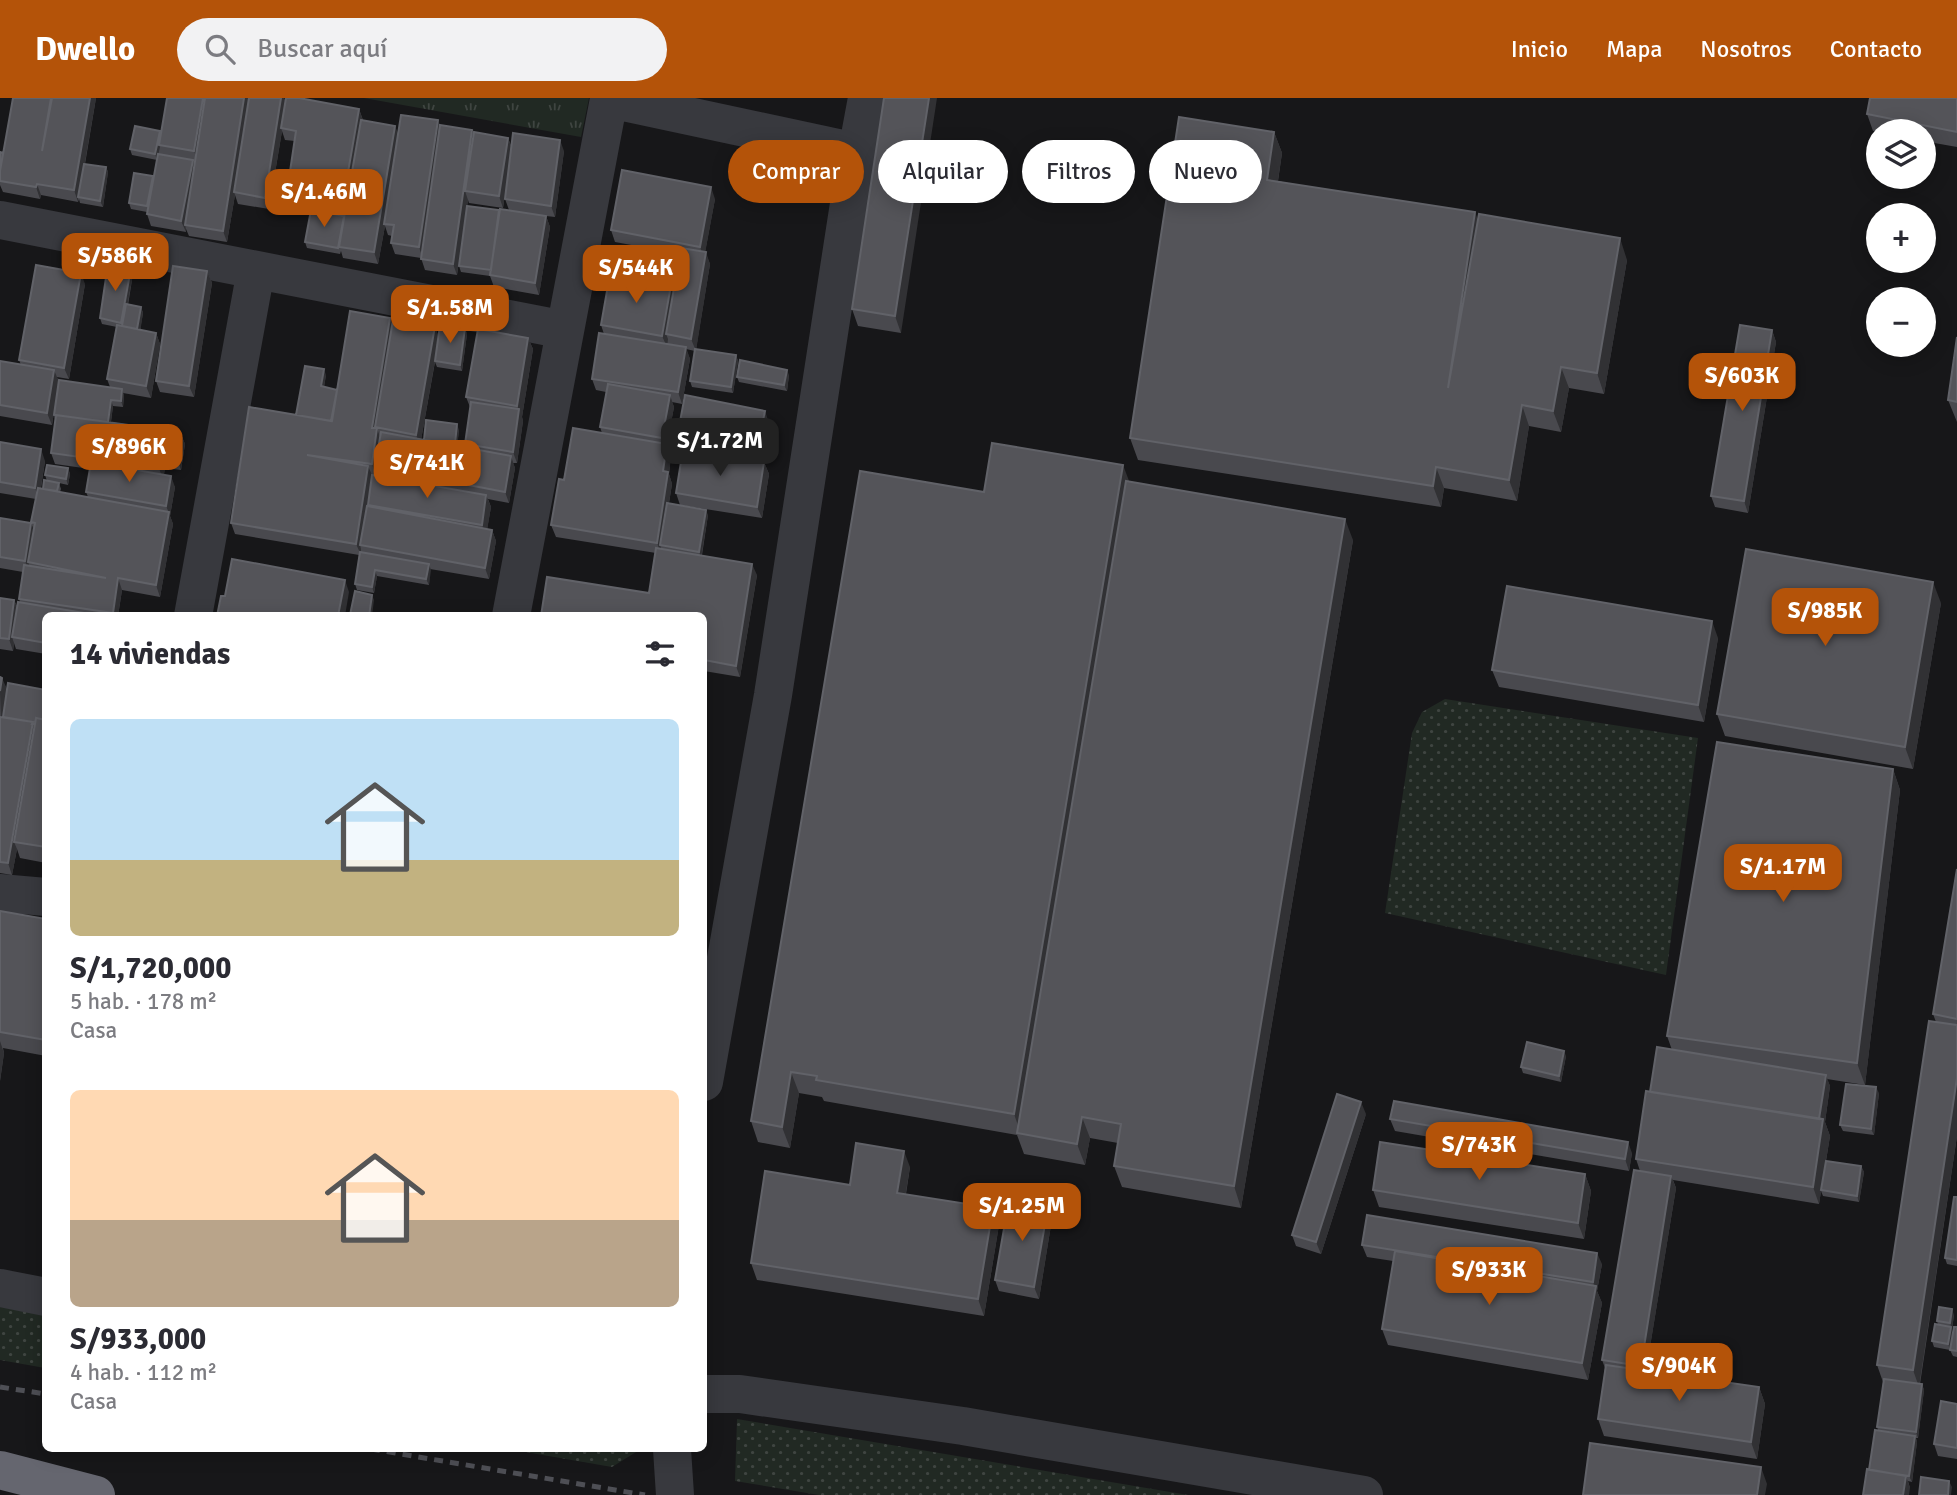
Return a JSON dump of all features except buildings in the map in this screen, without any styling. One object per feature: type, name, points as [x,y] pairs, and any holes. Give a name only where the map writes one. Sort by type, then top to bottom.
[{"type":"highway","points":[[0,1470],[96,1495]]},
{"type":"street","points":[[859,140],[867,98]]},
{"type":"street","points":[[512,612],[608,99],[801,140]]},
{"type":"street","points":[[707,1065],[773,695],[849,203]]},
{"type":"street","points":[[0,220],[565,330]]},
{"type":"street","points":[[194,612],[256,270]]},
{"type":"street","points":[[0,893],[42,897]]},
{"type":"street","points":[[0,1288],[42,1296]]},
{"type":"street","points":[[707,1394],[740,1394],[963,1426],[1364,1495]]},
{"type":"street","points":[[672,1452],[675,1495]]},
{"type":"green space","points":[[364,98],[589,98],[581,137]]},
{"type":"green space","points":[[1445,699],[1698,738],[1666,975],[1385,913],[1412,733],[1422,712]]},
{"type":"green space","points":[[0,1307],[42,1314],[42,1367],[0,1360]]},
{"type":"green space","points":[[737,1419],[1188,1495],[819,1495],[735,1481]]},
{"type":"green space","points":[[525,1452],[636,1452],[612,1467]]},
{"type":"railway","points":[[0,1387],[42,1393]]},
{"type":"railway","points":[[389,1452],[645,1495]]}]
